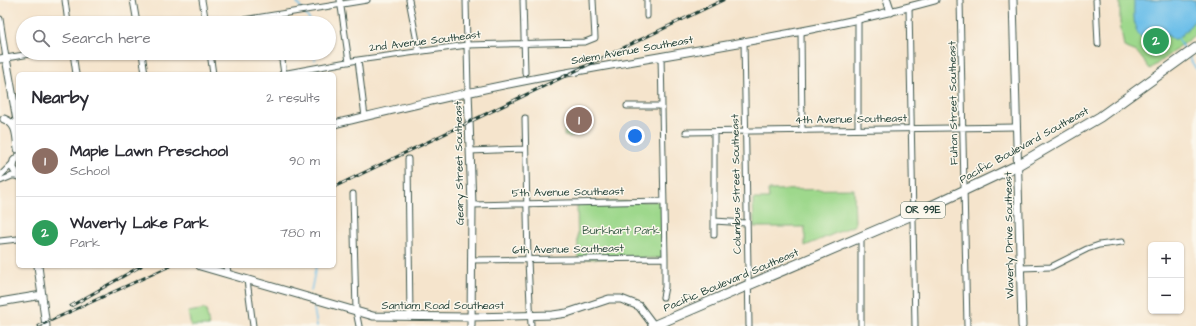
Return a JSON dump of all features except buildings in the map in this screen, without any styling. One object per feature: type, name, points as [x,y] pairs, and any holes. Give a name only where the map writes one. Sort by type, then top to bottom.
[{"type":"highway","name":"Pacific Boulevard Southeast","points":[[654,326],[965,192],[1018,165],[1100,117],[1196,48]]},
{"type":"main road","points":[[886,0],[891,12]]},
{"type":"main road","name":"Salem Avenue Southeast","points":[[336,124],[468,91],[801,31],[891,12],[935,0]]},
{"type":"main road","name":"Waverly Drive Southeast","points":[[1013,0],[1022,326]]},
{"type":"main road","points":[[3,58],[16,114]]},
{"type":"main road","name":"Geary Street Southeast","points":[[468,91],[472,205],[471,326]]},
{"type":"main road","points":[[2,120],[12,115],[14,107]]},
{"type":"main road","points":[[2,120],[12,122],[16,138]]},
{"type":"main road","points":[[16,162],[14,171],[16,174]]},
{"type":"main road","points":[[38,268],[46,326]]},
{"type":"main road","name":"Santiam Road Southeast","points":[[207,268],[373,316],[531,316],[567,313],[609,299],[621,299],[639,306],[654,326]]},
{"type":"main road","points":[[0,302],[42,295]]},
{"type":"street","points":[[65,0],[67,16]]},
{"type":"street","points":[[134,0],[136,16]]},
{"type":"street","points":[[202,0],[205,16]]},
{"type":"street","points":[[270,16],[311,10],[340,2],[367,0]]},
{"type":"street","points":[[410,0],[419,52]]},
{"type":"street","name":"Geary Street Southeast","points":[[466,0],[468,91]]},
{"type":"street","points":[[523,0],[525,73]]},
{"type":"street","name":"2nd Avenue Southeast","points":[[294,72],[358,60],[467,45],[585,42],[595,38],[593,0]]},
{"type":"street","points":[[647,0],[648,16]]},
{"type":"street","name":"Fulton Street Southeast","points":[[960,0],[964,128],[967,326]]},
{"type":"street","points":[[1096,0],[1098,44]]},
{"type":"street","points":[[340,2],[349,62]]},
{"type":"street","points":[[909,7],[910,128],[915,326]]},
{"type":"street","points":[[858,19],[858,129]]},
{"type":"street","points":[[0,20],[3,58],[16,56]]},
{"type":"street","points":[[801,31],[802,130]]},
{"type":"street","name":"Columbus Street Southeast","points":[[744,41],[749,326]]},
{"type":"street","points":[[661,56],[665,258],[665,287],[663,296]]},
{"type":"street","points":[[74,60],[76,72]]},
{"type":"street","points":[[143,60],[145,72]]},
{"type":"street","points":[[211,60],[214,72]]},
{"type":"street","points":[[282,60],[283,72]]},
{"type":"street","points":[[358,60],[365,117]]},
{"type":"street","points":[[627,106],[661,106]]},
{"type":"street","points":[[525,118],[531,326]]},
{"type":"street","name":"4th Avenue Southeast","points":[[686,132],[1016,126]]},
{"type":"street","points":[[714,132],[714,235]]},
{"type":"street","points":[[470,151],[525,149]]},
{"type":"street","points":[[0,176],[16,159]]},
{"type":"street","points":[[408,159],[410,317]]},
{"type":"street","points":[[0,181],[16,176]]},
{"type":"street","points":[[353,194],[356,312],[359,326]]},
{"type":"street","name":"5th Avenue Southeast","points":[[472,205],[664,201]]},
{"type":"street","points":[[714,221],[746,223]]},
{"type":"street","points":[[861,237],[861,326]]},
{"type":"street","points":[[0,241],[16,239]]},
{"type":"street","points":[[1021,268],[1051,267],[1087,249],[1100,245],[1122,242]]},
{"type":"street","name":"6th Avenue Southeast","points":[[471,260],[665,258]]},
{"type":"street","points":[[227,268],[228,274]]},
{"type":"street","points":[[247,280],[253,326]]},
{"type":"green space","points":[[1120,0],[1196,0],[1196,34],[1150,69],[1137,52],[1124,47],[1120,23]]},
{"type":"green space","points":[[577,121],[583,123],[582,133],[570,137],[564,136],[565,127],[572,126]]},
{"type":"green space","points":[[854,189],[855,225],[805,246],[805,227],[754,227],[753,199],[769,199],[768,190]]},
{"type":"green space","name":"Burkhart Park","points":[[664,201],[665,258],[578,259],[577,203]]},
{"type":"green space","points":[[206,309],[209,326],[191,326],[188,312]]},
{"type":"water","points":[[1134,0],[1196,0],[1196,19],[1181,36],[1174,40],[1167,35],[1151,40],[1142,39],[1135,26]]},
{"type":"waterway","points":[[295,0],[302,9]]},
{"type":"waterway","points":[[304,12],[307,16]]},
{"type":"waterway","points":[[1177,36],[1185,51]]},
{"type":"waterway","points":[[1189,57],[1196,69]]},
{"type":"waterway","points":[[311,291],[316,268]]},
{"type":"waterway","points":[[314,309],[317,326]]},
{"type":"railway","points":[[336,186],[723,0]]},
{"type":"railway","points":[[71,306],[138,268]]},
{"type":"railway","points":[[39,326],[166,268]]},
{"type":"place","name":"Waverly Lake Park","points":[[1156,41]]},
{"type":"place","name":"Maple Lawn Preschool","points":[[579,120]]}]
